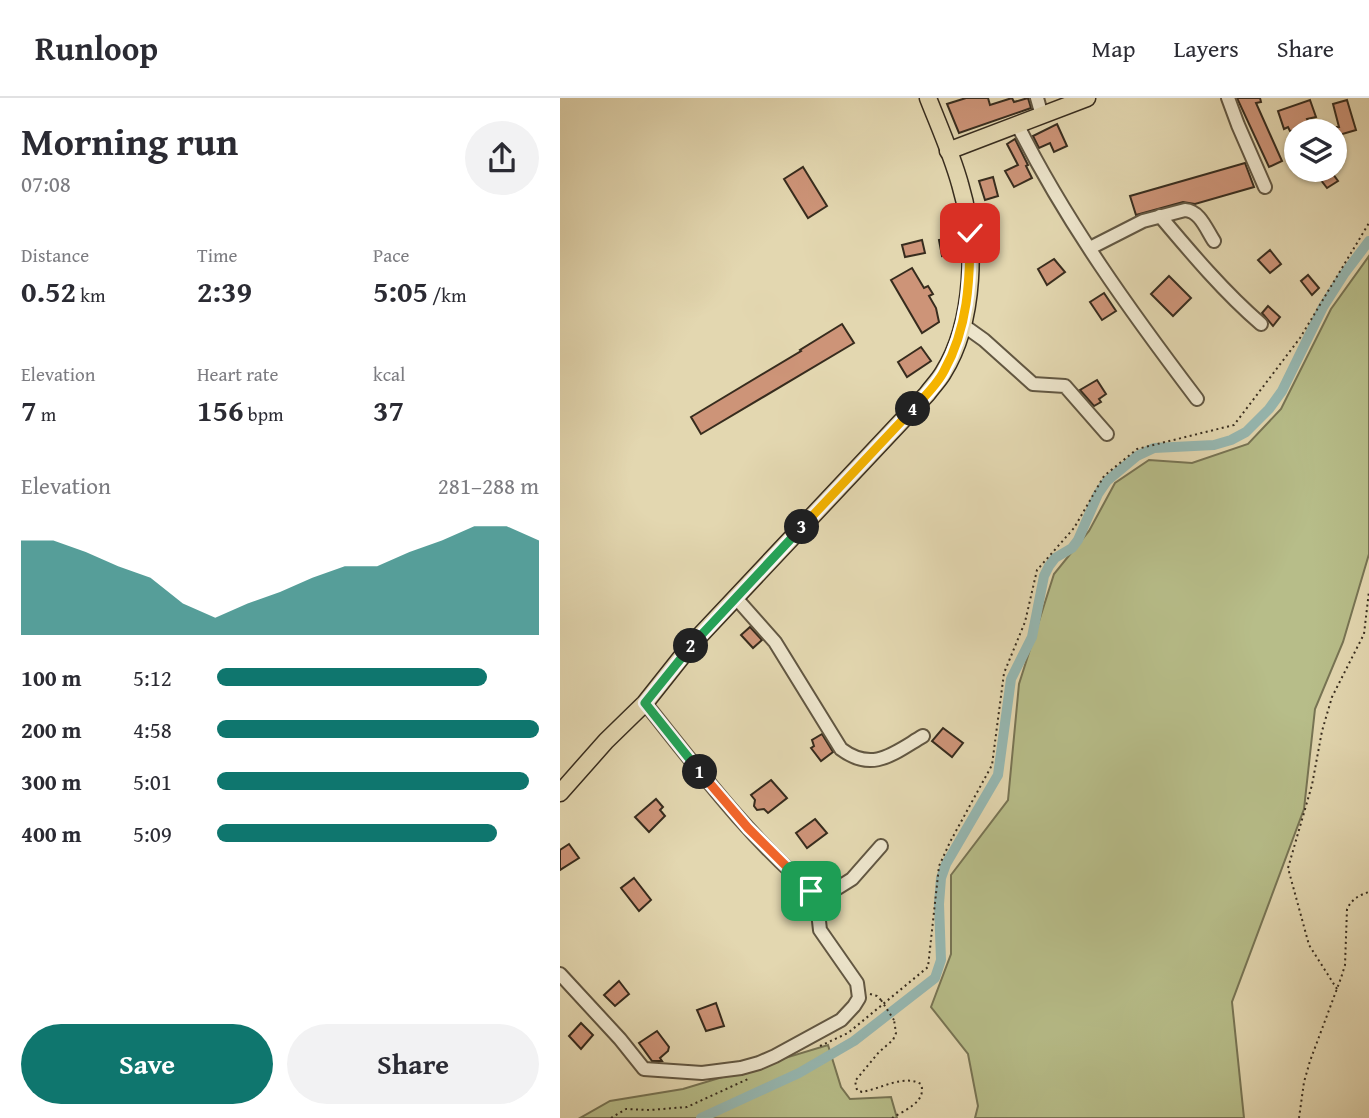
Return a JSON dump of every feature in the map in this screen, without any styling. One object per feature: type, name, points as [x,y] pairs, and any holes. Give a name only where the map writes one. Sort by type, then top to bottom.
[{"type":"main road","points":[[560,793],[606,741],[645,703],[691,645],[944,373],[963,325],[968,296],[970,233],[960,184],[928,98]]},
{"type":"main road","points":[[948,151],[1085,98]]},
{"type":"street","points":[[1037,98],[1042,116]]},
{"type":"street","points":[[1228,98],[1265,187]]},
{"type":"street","points":[[1017,124],[1038,166],[1090,248],[1138,320],[1197,399]]},
{"type":"street","points":[[1090,248],[1134,225],[1185,210],[1194,211],[1214,241]]},
{"type":"street","points":[[1160,216],[1214,278],[1261,324]]},
{"type":"street","points":[[963,325],[1033,384],[1065,386],[1107,434]]},
{"type":"street","points":[[736,598],[775,642],[841,749],[852,758],[872,761],[884,759],[923,736]]},
{"type":"street","points":[[560,974],[644,1069],[652,1071],[702,1073],[759,1063],[841,1020],[859,998],[858,983],[820,930],[816,894],[783,864],[731,809],[645,703]]},
{"type":"street","points":[[816,894],[836,889],[852,879],[881,846]]},
{"type":"path","points":[[811,1050],[848,1033],[928,967],[939,866],[992,765],[1004,673],[1025,622],[1037,570],[1074,528],[1104,476],[1137,449],[1234,425],[1300,338],[1369,223]]},
{"type":"path","points":[[1337,989],[1309,945],[1288,868],[1312,786],[1322,731],[1332,697],[1364,634],[1369,591]]},
{"type":"path","points":[[1299,1118],[1310,1061],[1345,965],[1347,909],[1357,897],[1369,892]]},
{"type":"path","points":[[881,1000],[894,1020],[897,1033],[894,1040],[879,1052],[855,1081],[858,1090],[862,1092],[906,1080],[921,1084],[921,1098],[892,1118]]},
{"type":"path","points":[[611,1118],[626,1109],[687,1107],[749,1079]]},
{"type":"green space","points":[[1369,256],[1369,554],[1343,642],[1315,709],[1304,809],[1232,1002],[1244,1118],[975,1118],[978,1106],[968,1054],[931,1007],[951,954],[951,875],[1008,800],[1019,684],[1054,574],[1089,531],[1115,483],[1149,460],[1192,463],[1248,444],[1281,409],[1331,309]]},
{"type":"green space","points":[[828,1045],[841,1087],[850,1099],[891,1097],[897,1118],[580,1118],[610,1101],[683,1089]]},
{"type":"building","points":[[966,98],[988,98],[990,105],[1012,98],[1014,102],[1028,98],[1031,108],[959,133],[947,104]]},
{"type":"building","points":[[1237,98],[1260,98],[1261,102],[1256,103],[1282,161],[1269,167]]},
{"type":"building","points":[[1310,100],[1316,117],[1284,119],[1284,129],[1278,111]]},
{"type":"building","points":[[1347,100],[1356,130],[1347,133],[1347,119],[1337,119],[1333,104]]},
{"type":"building","points":[[1057,124],[1067,146],[1054,152],[1050,143],[1039,148],[1033,136]]},
{"type":"building","points":[[1015,139],[1032,178],[1014,187],[1005,171],[1018,165],[1007,144]]},
{"type":"building","points":[[1245,163],[1254,187],[1195,204],[1183,202],[1136,215],[1130,196]]},
{"type":"building","points":[[803,167],[827,206],[808,218],[784,179]]},
{"type":"building","points":[[993,177],[998,196],[985,200],[979,181]]},
{"type":"building","points":[[1322,182],[1336,182],[1327,188]]},
{"type":"building","points":[[954,237],[957,253],[942,256],[939,240]]},
{"type":"building","points":[[922,240],[925,253],[905,257],[902,245]]},
{"type":"building","points":[[1270,250],[1281,264],[1270,273],[1258,260]]},
{"type":"building","points":[[1054,259],[1065,272],[1047,285],[1038,269]]},
{"type":"building","points":[[912,268],[924,288],[928,286],[933,294],[929,296],[936,308],[939,322],[922,333],[891,280]]},
{"type":"building","points":[[1308,275],[1319,288],[1312,295],[1301,281]]},
{"type":"building","points":[[1169,276],[1191,298],[1173,316],[1151,294]]},
{"type":"building","points":[[1104,293],[1116,311],[1102,320],[1090,302]]},
{"type":"building","points":[[1268,306],[1280,317],[1273,326],[1262,313]]},
{"type":"building","points":[[842,324],[854,343],[701,434],[691,417]]},
{"type":"building","points":[[921,347],[931,361],[907,377],[898,362]]},
{"type":"building","points":[[1097,380],[1106,394],[1099,399],[1101,402],[1094,406],[1080,390]]},
{"type":"building","points":[[750,627],[762,640],[753,648],[741,635]]},
{"type":"building","points":[[943,728],[963,743],[952,757],[932,741]]},
{"type":"building","points":[[822,734],[833,752],[821,761],[811,748],[814,746],[812,740]]},
{"type":"building","points":[[771,780],[787,798],[768,813],[764,809],[757,810],[751,795]]},
{"type":"building","points":[[656,799],[663,807],[660,810],[665,816],[649,832],[635,817]]},
{"type":"building","points":[[815,819],[827,833],[807,848],[796,833]]},
{"type":"building","points":[[569,844],[579,858],[560,870],[560,850]]},
{"type":"building","points":[[634,878],[651,900],[639,911],[621,888]]},
{"type":"building","points":[[619,981],[629,994],[615,1006],[604,995]]},
{"type":"building","points":[[716,1003],[724,1026],[706,1031],[697,1010]]},
{"type":"building","points":[[581,1023],[593,1035],[581,1049],[569,1036]]},
{"type":"building","points":[[657,1031],[669,1047],[660,1058],[662,1061],[652,1061],[639,1043]]},
{"type":"waterway","points":[[701,1118],[799,1073],[854,1041],[935,978],[941,960],[941,878],[946,864],[998,775],[1011,679],[1032,637],[1044,576],[1049,566],[1078,540],[1098,494],[1107,481],[1137,456],[1154,448],[1214,445],[1231,440],[1246,432],[1269,409],[1282,391],[1323,307],[1369,241]]},
{"type":"route","points":[[811,891],[722,800],[645,703],[691,645],[944,373],[963,325],[968,296],[970,233]]}]
